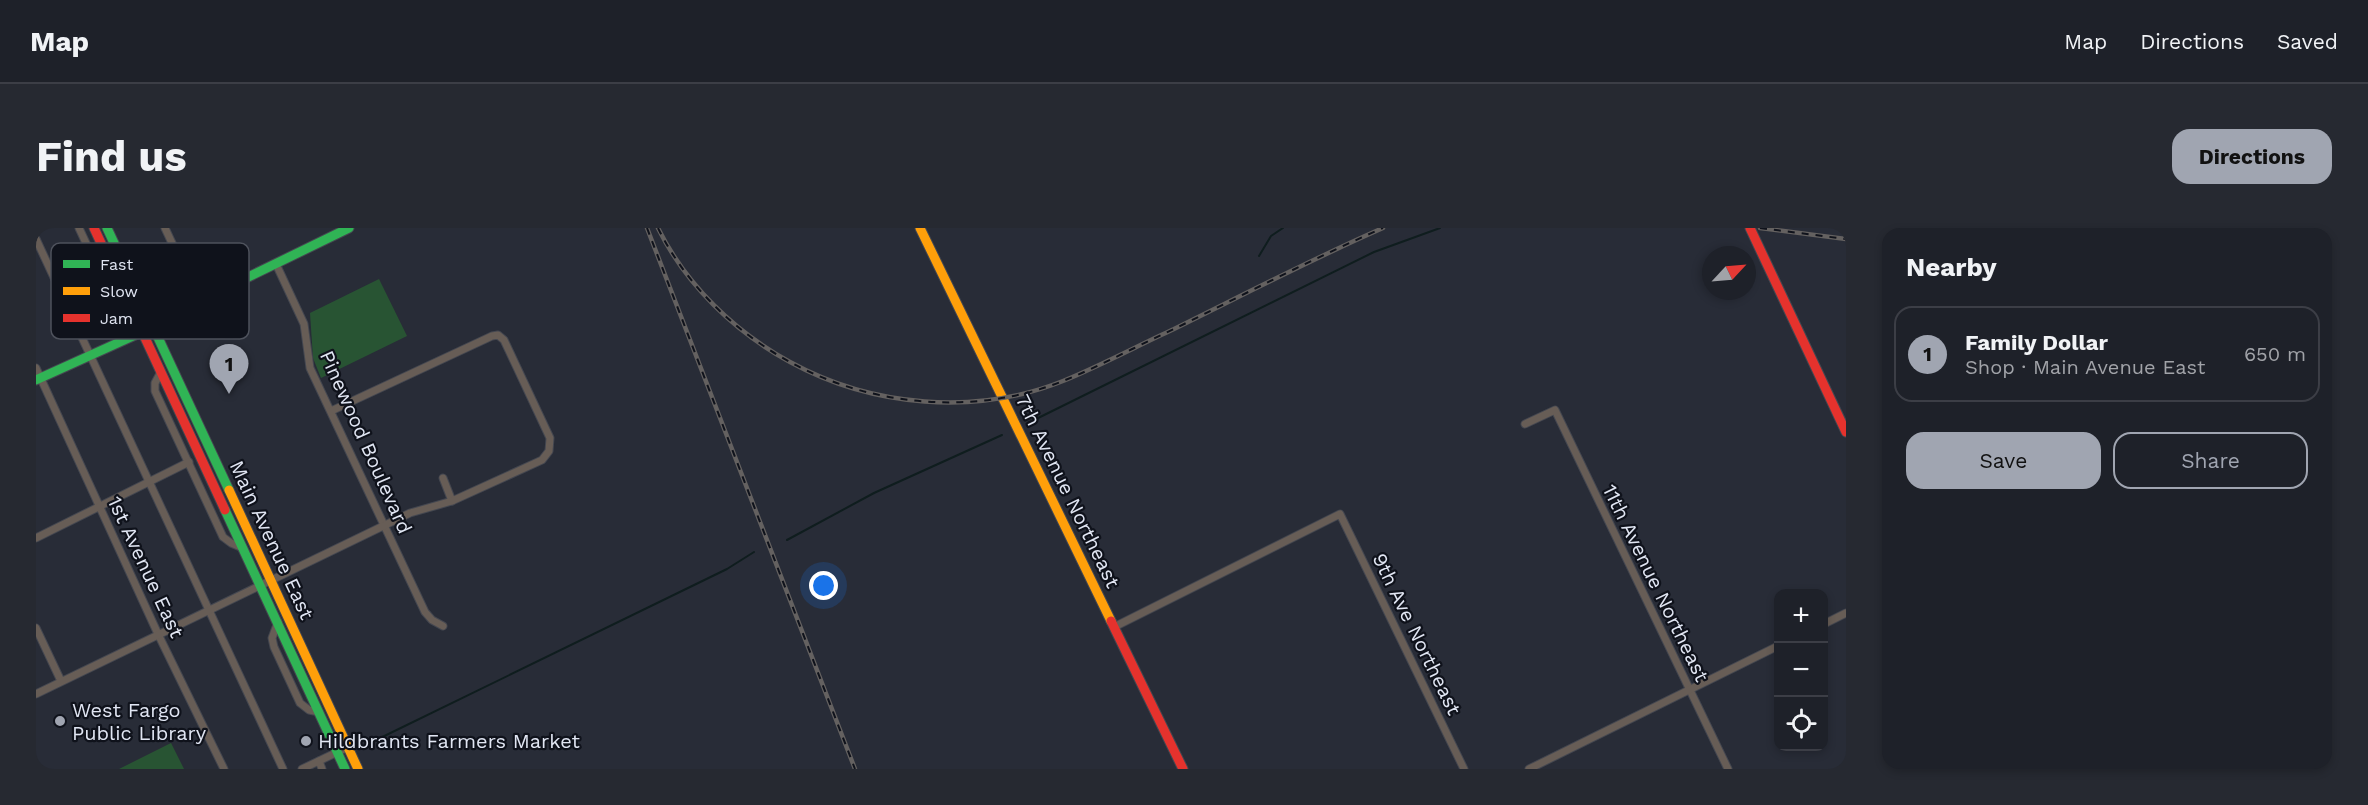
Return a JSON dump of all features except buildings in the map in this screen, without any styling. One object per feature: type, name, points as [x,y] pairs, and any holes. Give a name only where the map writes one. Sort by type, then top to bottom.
[{"type":"main road","name":"Main Avenue East","points":[[94,228],[101,243]]},
{"type":"main road","name":"Main Avenue East","points":[[107,228],[114,243]]},
{"type":"main road","points":[[249,277],[349,228]]},
{"type":"main road","name":"7th Avenue Northeast","points":[[920,228],[1183,769]]},
{"type":"main road","points":[[1750,228],[1846,432]]},
{"type":"main road","points":[[37,375],[125,339]]},
{"type":"main road","name":"Main Avenue East","points":[[145,339],[345,769]]},
{"type":"main road","name":"Main Avenue East","points":[[159,339],[358,769]]},
{"type":"street","points":[[79,228],[86,243]]},
{"type":"street","points":[[165,228],[172,243]]},
{"type":"street","points":[[36,239],[51,271]]},
{"type":"street","name":"Pinewood Boulevard","points":[[276,264],[304,324],[310,368],[425,612],[432,620],[443,626]]},
{"type":"street","points":[[36,694],[410,513],[452,501],[543,460],[549,451],[550,438],[504,340],[498,335],[331,411]]},
{"type":"street","points":[[83,339],[282,769]]},
{"type":"street","points":[[161,372],[155,382],[155,392],[223,537],[243,548]]},
{"type":"street","name":"1st Avenue East","points":[[37,375],[224,769]]},
{"type":"street","name":"11th Avenue Northeast","points":[[1526,424],[1555,410],[1728,769]]},
{"type":"street","points":[[36,538],[189,462]]},
{"type":"street","points":[[443,478],[452,501]]},
{"type":"street","name":"9th Ave Northeast","points":[[1114,627],[1340,514],[1464,769]]},
{"type":"street","points":[[1828,622],[1846,613]]},
{"type":"street","points":[[278,622],[272,638],[274,648],[300,703],[309,710],[319,712]]},
{"type":"street","points":[[36,627],[61,681]]},
{"type":"street","points":[[1529,769],[1774,648]]},
{"type":"street","points":[[302,769],[348,747]]},
{"type":"street","points":[[319,761],[322,769]]},
{"type":"green space","points":[[379,279],[407,336],[321,378],[313,358],[310,313]]},
{"type":"green space","points":[[171,743],[184,769],[119,769]]},
{"type":"waterway","points":[[1259,256],[1271,236],[1283,228]]},
{"type":"waterway","points":[[1028,423],[1374,252],[1440,228]]},
{"type":"waterway","points":[[787,540],[874,493],[1002,435]]},
{"type":"waterway","points":[[372,742],[727,569],[754,552]]},
{"type":"railway","points":[[647,228],[855,769]]},
{"type":"railway","points":[[658,228],[669,249],[698,288],[731,321],[770,350],[822,377],[855,389],[925,402],[995,399],[1030,392],[1063,381],[1383,228]]},
{"type":"railway","points":[[1760,228],[1846,239]]},
{"type":"traffic: fast","points":[[107,228],[114,243]]},
{"type":"traffic: fast","points":[[249,277],[349,228]]},
{"type":"traffic: fast","points":[[36,380],[127,339]]},
{"type":"traffic: fast","points":[[159,339],[229,490]]},
{"type":"traffic: fast","points":[[225,510],[345,769]]},
{"type":"traffic: slow","points":[[920,228],[1111,621]]},
{"type":"traffic: slow","points":[[229,490],[358,769]]},
{"type":"traffic: jam","points":[[94,228],[101,243]]},
{"type":"traffic: jam","points":[[1750,228],[1846,432]]},
{"type":"traffic: jam","points":[[146,339],[225,510]]},
{"type":"traffic: jam","points":[[1111,621],[1183,769]]},
{"type":"place","name":"Family Dollar","points":[[229,394]]},
{"type":"place","name":"West Fargo Public Library","points":[[60,721]]},
{"type":"place","name":"Hildbrants Farmers Market","points":[[306,741]]}]
